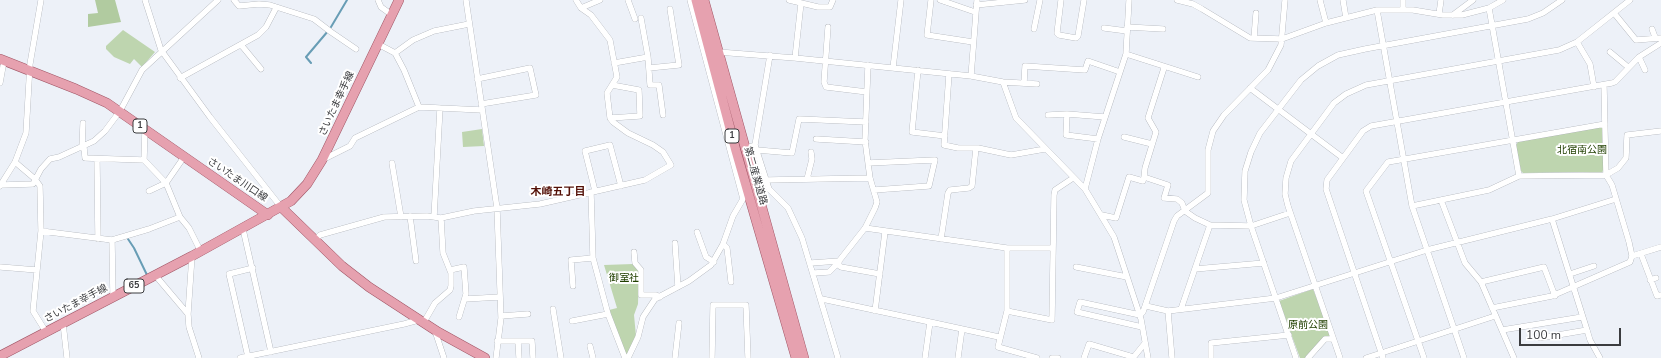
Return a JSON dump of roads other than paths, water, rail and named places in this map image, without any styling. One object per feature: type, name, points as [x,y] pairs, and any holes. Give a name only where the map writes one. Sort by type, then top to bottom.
[{"type":"main road","name":"さいたま幸手線","points":[[281,208],[299,193],[322,160],[399,0]]},
{"type":"main road","name":"第二産業道路","points":[[696,0],[735,145],[796,358]]},
{"type":"main road","name":"第二産業道路","points":[[704,0],[744,148],[804,358]]},
{"type":"main road","name":"さいたま川口線","points":[[2,60],[94,97],[120,111],[268,215],[281,208]]},
{"type":"main road","points":[[281,208],[342,266],[358,278],[438,332],[485,358]]},
{"type":"main road","name":"さいたま幸手線","points":[[0,356],[201,252],[268,215]]},
{"type":"street","points":[[1,186],[15,162],[26,133],[30,71],[41,0]]},
{"type":"street","points":[[145,0],[161,50],[180,78],[281,208]]},
{"type":"street","points":[[1,186],[32,184],[36,180],[41,169],[50,159],[59,158],[83,148],[105,131],[120,111],[142,70],[161,50],[218,0]]},
{"type":"street","points":[[234,0],[239,6],[259,4],[314,19],[356,49]]},
{"type":"street","points":[[378,0],[380,7],[392,15]]},
{"type":"street","points":[[466,0],[497,208],[501,316],[496,358]]},
{"type":"street","points":[[315,240],[320,235],[384,217],[410,216],[441,218],[474,211],[540,204],[645,180],[671,165],[663,152],[658,148],[650,142],[628,133],[610,118],[607,93],[617,77],[610,40],[591,15],[581,8],[576,0]]},
{"type":"street","points":[[581,8],[600,0]]},
{"type":"street","points":[[628,0],[638,18],[648,57],[650,84],[659,84],[663,115]]},
{"type":"street","points":[[628,358],[638,337],[644,317],[655,299],[689,281],[714,262],[723,244],[733,216],[743,199],[690,0]]},
{"type":"street","points":[[789,0],[830,7],[833,0]]},
{"type":"street","points":[[893,68],[901,0]]},
{"type":"street","points":[[931,0],[927,35],[973,42]]},
{"type":"street","points":[[940,0],[975,12]]},
{"type":"street","points":[[971,76],[976,3],[1025,0]]},
{"type":"street","points":[[1034,29],[1040,0]]},
{"type":"street","points":[[1061,0],[1057,33],[1059,35],[1076,38],[1078,36],[1084,0]]},
{"type":"street","points":[[1085,189],[1098,139],[1126,54],[1129,0]]},
{"type":"street","points":[[1177,0],[1193,2],[1250,38],[1282,39],[1326,23],[1377,10],[1403,10],[1453,15],[1468,14],[1489,8],[1503,0]]},
{"type":"street","points":[[1140,315],[1146,306],[1177,216],[1208,194],[1208,150],[1213,131],[1224,115],[1268,70],[1281,44],[1285,0]]},
{"type":"street","points":[[1320,0],[1326,23]]},
{"type":"street","points":[[1343,0],[1346,18]]},
{"type":"street","points":[[1403,0],[1403,10]]},
{"type":"street","points":[[1439,14],[1441,0]]},
{"type":"street","points":[[1453,15],[1473,0]]},
{"type":"street","points":[[1296,358],[1251,226],[1244,200],[1245,171],[1251,152],[1260,133],[1295,87],[1318,66],[1347,52],[1534,18],[1562,0]]},
{"type":"street","points":[[1340,358],[1290,213],[1285,194],[1287,174],[1294,157],[1334,104],[1346,94],[1360,87],[1553,52],[1577,42],[1630,0]]},
{"type":"street","points":[[795,58],[801,3]]},
{"type":"street","points":[[180,78],[242,46],[266,28],[276,8]]},
{"type":"street","points":[[1489,8],[1519,176]]},
{"type":"street","points":[[649,68],[679,65],[670,9]]},
{"type":"street","points":[[1377,10],[1391,81],[1412,206],[1464,358]]},
{"type":"street","points":[[1254,38],[1256,13]]},
{"type":"street","points":[[1614,13],[1636,40],[1658,37],[1652,29]]},
{"type":"street","points":[[395,53],[413,40],[434,31],[469,24]]},
{"type":"street","points":[[828,27],[824,82],[826,87],[867,92]]},
{"type":"street","points":[[1104,28],[1163,29]]},
{"type":"street","points":[[1577,42],[1590,64],[1594,87]]},
{"type":"street","points":[[378,44],[395,53],[404,70],[419,107]]},
{"type":"street","points":[[242,46],[261,69]]},
{"type":"street","points":[[1382,356],[1326,188],[1327,180],[1366,128],[1615,82],[1639,56],[1660,47]]},
{"type":"street","points":[[718,52],[770,55],[971,76],[1003,82],[1037,84]]},
{"type":"street","points":[[1610,52],[1628,67]]},
{"type":"street","points":[[1126,54],[1164,68],[1198,77]]},
{"type":"street","points":[[770,55],[756,148],[769,189],[788,208],[802,238],[822,299],[838,358]]},
{"type":"street","points":[[1639,56],[1645,70]]},
{"type":"street","points":[[614,62],[648,57]]},
{"type":"street","points":[[0,83],[2,60]]},
{"type":"street","points":[[1024,83],[1025,66],[1085,70],[1088,61],[1120,72]]},
{"type":"street","points":[[814,273],[829,272],[838,262],[865,228],[877,202],[870,178],[866,142],[868,65]]},
{"type":"street","points":[[477,79],[530,68],[536,95],[481,104]]},
{"type":"street","points":[[1102,215],[1116,218],[1129,177],[1143,181],[1145,168],[1156,132],[1148,118],[1164,68]]},
{"type":"street","points":[[918,70],[912,132],[945,136]]},
{"type":"street","points":[[949,74],[944,145],[958,148],[976,148],[1012,155],[1045,149]]},
{"type":"street","points":[[1003,82],[1016,118],[1085,189],[1114,236],[1140,315],[1148,358]]},
{"type":"street","points":[[610,118],[640,116],[639,90],[612,84]]},
{"type":"street","points":[[1492,308],[1555,296],[1630,262],[1632,256],[1612,185],[1606,174],[1604,84]]},
{"type":"street","points":[[1250,88],[1343,158]]},
{"type":"street","points":[[322,160],[350,146],[355,138],[419,107],[482,110]]},
{"type":"street","points":[[434,217],[440,108]]},
{"type":"street","points":[[1068,114],[1066,135],[1098,139]]},
{"type":"street","points":[[1048,115],[1086,114],[1105,117]]},
{"type":"street","points":[[744,148],[756,148],[792,153],[799,119],[866,122]]},
{"type":"street","points":[[83,123],[83,148],[85,158],[144,160],[166,183],[180,217],[189,228],[201,252]]},
{"type":"street","points":[[1424,358],[1366,191],[1388,162],[1605,124]]},
{"type":"street","points":[[144,160],[145,129]]},
{"type":"street","points":[[1412,206],[1489,190],[1519,176],[1606,174],[1618,168],[1626,158],[1627,135],[1661,131]]},
{"type":"street","points":[[1124,137],[1152,144]]},
{"type":"street","points":[[816,139],[866,142]]},
{"type":"street","points":[[620,186],[610,146],[585,151],[593,191],[593,258],[608,314],[625,358]]},
{"type":"street","points":[[941,239],[948,193],[950,190],[969,188],[972,186],[976,148]]},
{"type":"street","points":[[807,179],[812,159],[810,152]]},
{"type":"street","points":[[148,191],[166,183],[184,157]]},
{"type":"street","points":[[97,159],[98,239]]},
{"type":"street","points":[[868,163],[935,160],[929,186],[874,190]]},
{"type":"street","points":[[15,162],[36,180],[40,186],[41,231],[33,311],[46,332]]},
{"type":"street","points":[[392,163],[400,217]]},
{"type":"street","points":[[1144,177],[1168,185],[1164,198],[1176,199],[1182,203],[1185,211],[1195,218],[1210,224],[1251,226],[1290,213]]},
{"type":"street","points":[[767,180],[870,178]]},
{"type":"street","points":[[1007,311],[1052,320],[1055,190],[1073,178]]},
{"type":"street","points":[[1146,306],[1168,311],[1276,298],[1457,241],[1552,219],[1616,199]]},
{"type":"street","points":[[1441,200],[1465,263],[1481,282],[1514,358]]},
{"type":"street","points":[[410,216],[416,261]]},
{"type":"street","points":[[41,231],[112,240],[149,229],[180,217]]},
{"type":"street","points":[[240,358],[256,356],[421,320],[435,303],[450,290],[452,286],[450,270],[443,253],[441,218]]},
{"type":"street","points":[[1552,219],[1582,317],[1590,340],[1600,358]]},
{"type":"street","points":[[1181,309],[1210,224]]},
{"type":"street","points":[[865,228],[1007,248],[1053,248]]},
{"type":"street","points":[[243,229],[271,352]]},
{"type":"street","points":[[697,232],[706,257],[714,262]]},
{"type":"street","points":[[875,311],[885,232]]},
{"type":"street","points":[[112,240],[113,297]]},
{"type":"street","points":[[675,243],[678,287]]},
{"type":"street","points":[[723,244],[727,248],[731,282]]},
{"type":"street","points":[[1007,248],[1007,311],[998,347],[1016,355],[1037,358]]},
{"type":"street","points":[[1632,256],[1661,248]]},
{"type":"street","points":[[634,252],[635,263],[641,270],[641,295],[656,295],[660,297]]},
{"type":"street","points":[[1641,254],[1657,296],[1661,295]]},
{"type":"street","points":[[192,256],[188,314],[189,327],[200,358]]},
{"type":"street","points":[[573,286],[571,260],[593,258]]},
{"type":"street","points":[[811,263],[838,262]]},
{"type":"street","points":[[838,262],[841,267],[880,274]]},
{"type":"street","points":[[1195,269],[1264,263]]},
{"type":"street","points":[[1570,274],[1594,266]]},
{"type":"street","points":[[0,267],[37,270]]},
{"type":"street","points":[[450,270],[464,267],[466,294],[459,317]]},
{"type":"street","points":[[1076,267],[1127,277]]},
{"type":"street","points":[[1481,282],[1544,267],[1555,296]]},
{"type":"street","points":[[248,356],[229,274],[253,268]]},
{"type":"street","points":[[155,276],[188,314]]},
{"type":"street","points":[[1650,280],[1656,278]]},
{"type":"street","points":[[465,299],[500,297]]},
{"type":"street","points":[[822,299],[1000,337]]},
{"type":"street","points":[[1140,315],[1080,302],[1077,312],[1142,327]]},
{"type":"street","points":[[712,358],[712,305],[746,305],[748,358]]},
{"type":"street","points":[[553,309],[561,358]]},
{"type":"street","points":[[1168,311],[1172,358]]},
{"type":"street","points":[[501,316],[528,314]]},
{"type":"street","points":[[572,321],[608,314]]},
{"type":"street","points":[[1366,358],[1382,356],[1495,316]]},
{"type":"street","points":[[1502,330],[1582,317]]},
{"type":"street","points":[[675,358],[679,322]]},
{"type":"street","points":[[925,358],[930,322]]},
{"type":"street","points":[[63,323],[67,358]]},
{"type":"street","points":[[958,358],[962,329]]},
{"type":"street","points":[[1540,338],[1587,330]]},
{"type":"street","points":[[438,332],[436,334],[444,358]]},
{"type":"street","points":[[1211,358],[1211,342],[1289,335]]},
{"type":"street","points":[[1308,358],[1325,339],[1334,339]]},
{"type":"street","points":[[497,341],[532,341],[533,358]]},
{"type":"street","points":[[518,341],[519,358]]},
{"type":"street","points":[[1084,358],[1089,344],[1133,357],[1145,343]]},
{"type":"street","points":[[590,346],[593,358]]},
{"type":"street","points":[[1052,358],[1058,358]]},
{"type":"waterway","points":[[331,27],[347,0]]},
{"type":"waterway","points":[[311,63],[306,57],[328,31]]},
{"type":"waterway","points":[[128,239],[147,275]]},
{"type":"district","name":"木崎五丁目","points":[[558,192]]},
{"type":"park label","name":"北宿南公園","points":[[1582,151]]},
{"type":"park label","name":"御室社","points":[[624,279]]},
{"type":"park label","name":"原前公園","points":[[1308,326]]}]
